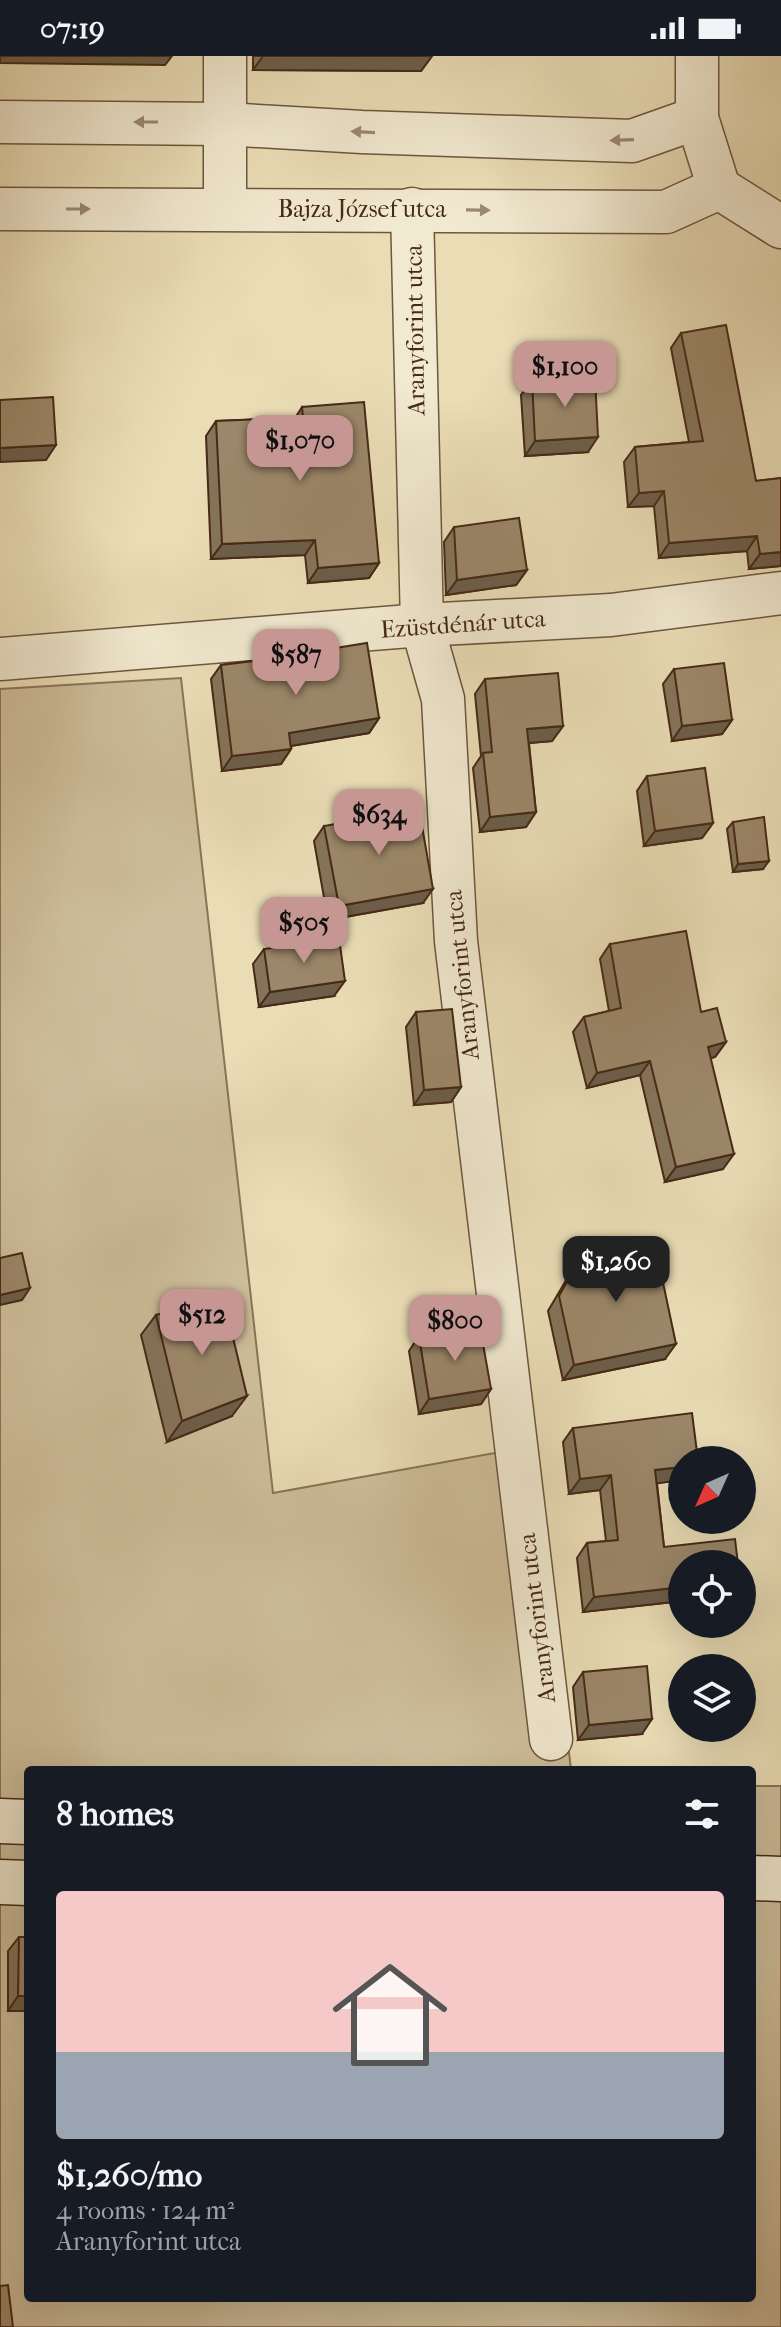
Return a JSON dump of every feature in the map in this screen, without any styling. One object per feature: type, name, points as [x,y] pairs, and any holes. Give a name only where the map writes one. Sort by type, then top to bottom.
[{"type":"street","points":[[225,56],[225,209]]},
{"type":"street","points":[[697,56],[697,118],[719,188],[781,227]]},
{"type":"street","points":[[0,122],[224,124],[632,141],[697,118]]},
{"type":"street","name":"Bajza József utca","points":[[0,209],[666,212],[719,188]]},
{"type":"street","name":"Aranyforint utca","points":[[412,209],[422,625],[443,699],[456,941],[551,1739]]},
{"type":"street","name":"Ezüstdénár utca","points":[[0,659],[422,625],[611,615],[781,593]]},
{"type":"street","points":[[0,1821],[24,1822]]},
{"type":"street","points":[[756,1878],[781,1879]]},
{"type":"street","points":[[0,1882],[24,1883]]},
{"type":"shaded area","points":[[181,678],[273,1493],[534,1446],[571,1766],[24,1766],[24,2302],[756,2302],[756,1786],[781,1786],[781,2327],[0,2327],[0,689]]},
{"type":"building","points":[[726,325],[756,481],[781,478],[781,552],[760,554],[757,536],[669,543],[664,491],[639,493],[635,447],[703,441],[681,333]]},
{"type":"building","points":[[595,377],[598,437],[535,441],[532,380]]},
{"type":"building","points":[[53,397],[56,445],[0,448],[0,400]]},
{"type":"building","points":[[364,402],[379,563],[318,568],[315,540],[222,544],[216,421],[303,417],[302,407]]},
{"type":"building","points":[[519,518],[527,570],[457,580],[454,527]]},
{"type":"building","points":[[367,643],[379,718],[289,733],[291,749],[232,756],[221,665],[318,653]]},
{"type":"building","points":[[724,663],[732,720],[682,726],[674,669]]},
{"type":"building","points":[[558,673],[563,726],[527,729],[536,812],[490,817],[483,753],[492,752],[485,679]]},
{"type":"building","points":[[705,768],[713,823],[655,831],[647,776]]},
{"type":"building","points":[[419,809],[433,889],[339,906],[324,826]]},
{"type":"building","points":[[764,817],[769,861],[738,864],[733,822]]},
{"type":"building","points":[[686,931],[701,1012],[717,1008],[726,1042],[708,1047],[734,1154],[676,1167],[650,1061],[597,1073],[584,1017],[621,1008],[610,944]]},
{"type":"building","points":[[339,938],[345,981],[270,992],[264,949]]},
{"type":"building","points":[[452,1009],[461,1087],[424,1090],[416,1012]]},
{"type":"building","points":[[654,1240],[676,1344],[574,1365],[559,1296],[582,1255]]},
{"type":"building","points":[[22,1253],[30,1288],[0,1295],[0,1258]]},
{"type":"building","points":[[223,1296],[247,1396],[182,1421],[156,1315]]},
{"type":"building","points":[[480,1327],[491,1389],[429,1399],[419,1336]]},
{"type":"building","points":[[692,1413],[696,1446],[668,1446],[668,1469],[655,1470],[664,1547],[735,1539],[736,1550],[668,1550],[668,1589],[594,1597],[587,1543],[618,1540],[611,1475],[580,1479],[573,1428]]},
{"type":"building","points":[[647,1666],[652,1719],[589,1725],[583,1672]]},
{"type":"building","points":[[19,1937],[24,1937],[24,1996],[18,1996]]},
{"type":"building","points":[[8,2285],[13,2327],[0,2327],[0,2286]]}]
